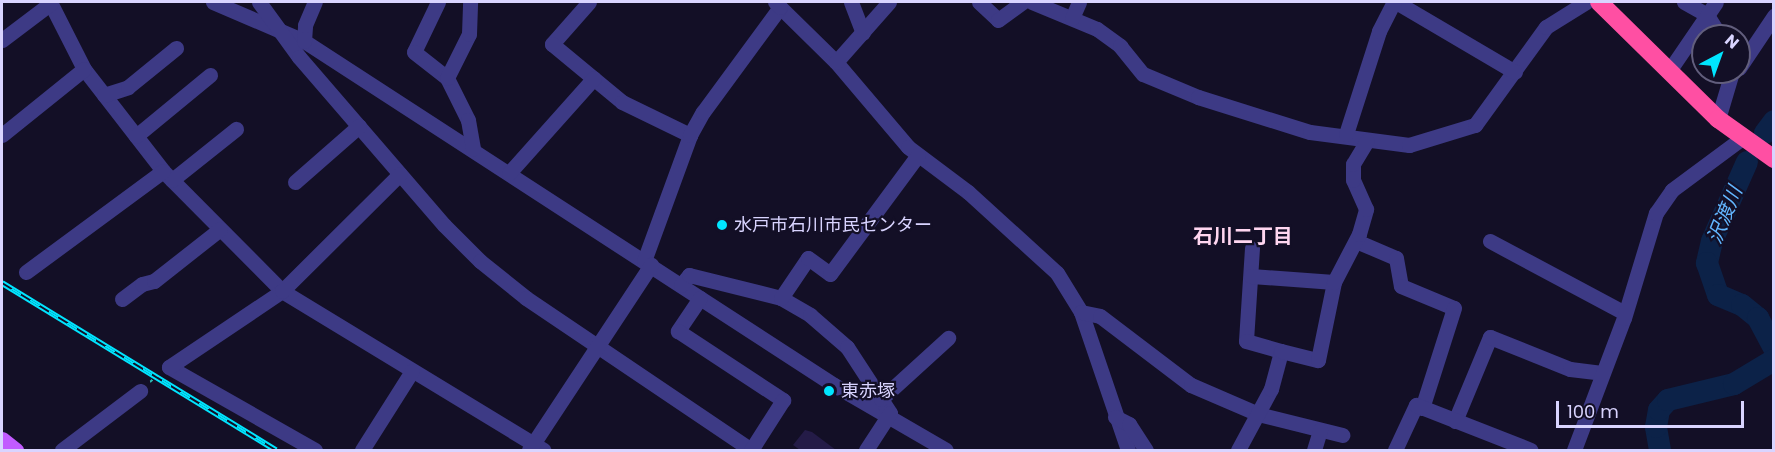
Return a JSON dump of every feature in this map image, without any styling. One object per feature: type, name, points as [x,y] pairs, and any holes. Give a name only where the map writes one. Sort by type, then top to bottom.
[{"type":"highway","points":[[1597,2],[1718,119],[1741,139],[1773,159]]},
{"type":"main road","points":[[2,440],[16,450]]},
{"type":"street","points":[[2,40],[50,2],[84,69],[168,176],[282,291],[535,448],[647,263],[690,135],[703,111],[777,4],[836,62],[880,119],[918,155],[1035,249],[1057,273],[1081,312],[1128,450]]},
{"type":"street","points":[[213,2],[273,24],[304,41],[886,418],[946,450]]},
{"type":"street","points":[[258,2],[273,24],[400,174],[480,261],[597,347],[751,450],[783,400],[678,331],[700,298]]},
{"type":"street","points":[[304,41],[305,26],[315,2]]},
{"type":"street","points":[[438,2],[414,52],[447,78],[468,120],[473,149]]},
{"type":"street","points":[[447,78],[469,33],[470,2]]},
{"type":"street","points":[[589,2],[552,44],[622,102],[690,135]]},
{"type":"street","points":[[851,2],[863,33]]},
{"type":"street","points":[[836,62],[889,2]]},
{"type":"street","points":[[979,2],[998,20],[1015,5]]},
{"type":"street","points":[[1032,2],[1072,18],[1105,35],[1143,74],[1250,115],[1310,132],[1346,134],[1367,141],[1409,145],[1475,125],[1546,27],[1597,2]]},
{"type":"street","points":[[1072,18],[1079,2]]},
{"type":"street","points":[[1346,134],[1379,31],[1395,2],[1515,72]]},
{"type":"street","points":[[1684,2],[1711,8]]},
{"type":"street","points":[[1711,8],[1716,24]]},
{"type":"street","points":[[1669,71],[1711,8]]},
{"type":"street","points":[[1751,48],[1773,16]]},
{"type":"street","points":[[104,95],[128,87],[176,48]]},
{"type":"street","points":[[2,135],[84,69]]},
{"type":"street","points":[[136,136],[210,75]]},
{"type":"street","points":[[509,173],[594,78]]},
{"type":"street","points":[[1718,119],[1731,84]]},
{"type":"street","points":[[295,182],[359,126]]},
{"type":"street","points":[[26,272],[236,129]]},
{"type":"street","points":[[1575,450],[1625,313],[1649,229],[1663,200],[1697,169],[1741,139]]},
{"type":"street","points":[[1252,248],[1246,341],[1318,360],[1334,282],[1356,241],[1366,209],[1353,180],[1353,164],[1367,141]]},
{"type":"street","points":[[781,298],[808,258],[830,274],[918,155]]},
{"type":"street","points":[[315,450],[169,367],[282,291],[400,174]]},
{"type":"street","points":[[122,299],[142,284],[154,281],[220,229]]},
{"type":"street","points":[[1356,241],[1396,258],[1401,286],[1454,308],[1422,408]]},
{"type":"street","points":[[1490,241],[1625,313]]},
{"type":"street","points":[[681,285],[689,275],[721,286],[781,298],[810,315],[847,347],[890,413],[866,450]]},
{"type":"street","points":[[1251,276],[1334,282]]},
{"type":"street","points":[[1081,312],[1100,316],[1191,385],[1258,414],[1342,435]]},
{"type":"street","points":[[1455,421],[1490,337],[1570,369],[1602,373]]},
{"type":"street","points":[[881,399],[948,338]]},
{"type":"street","points":[[1238,450],[1271,389],[1281,351]]},
{"type":"street","points":[[362,450],[412,371]]},
{"type":"street","points":[[62,450],[140,391]]},
{"type":"street","points":[[1395,450],[1416,405],[1531,450]]},
{"type":"street","points":[[1115,417],[1129,424],[1146,450]]},
{"type":"street","points":[[1314,450],[1320,430]]},
{"type":"path","points":[[140,391],[169,367]]},
{"type":"building","points":[[805,430],[812,432],[836,450],[800,450],[793,445]]},
{"type":"waterway","name":"沢渡川","points":[[1765,133],[1774,121]]},
{"type":"waterway","name":"沢渡川","points":[[1747,162],[1712,241],[1707,263],[1718,295],[1742,305],[1758,318],[1774,348]]},
{"type":"waterway","name":"沢渡川","points":[[1660,450],[1656,427],[1659,410],[1668,400],[1734,384],[1774,360]]},
{"type":"railway","points":[[2,283],[276,450]]},
{"type":"place","name":"水戸市石川市民センター","points":[[722,225]]},
{"type":"place","name":"東赤塚","points":[[829,391]]},
{"type":"district","name":"石川二丁目","points":[[1243,236]]}]
